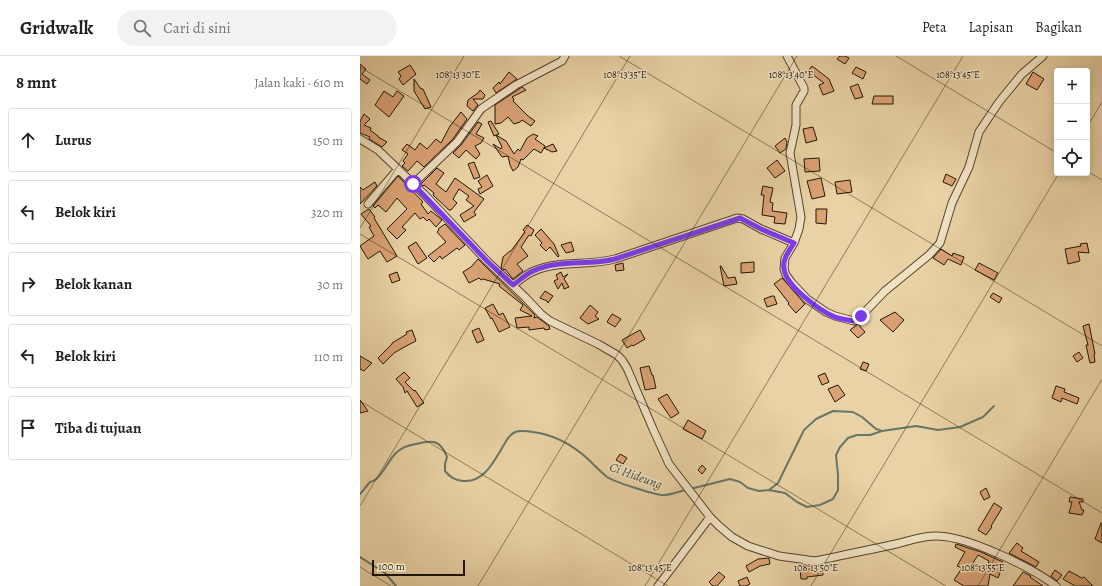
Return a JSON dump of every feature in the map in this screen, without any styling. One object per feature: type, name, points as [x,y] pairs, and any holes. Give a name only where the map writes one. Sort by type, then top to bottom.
[{"type":"street","points":[[413,184],[457,142],[481,108],[516,85],[562,61],[565,56]]},
{"type":"street","points":[[787,56],[804,88],[804,91],[796,105],[796,124],[790,153],[801,217],[794,243],[784,264],[786,275],[808,299],[826,312],[846,320],[854,321],[857,320],[884,291],[929,255],[940,243],[952,203],[969,167],[979,132],[999,102],[1022,74],[1042,56]]},
{"type":"street","points":[[360,139],[378,150],[398,169],[487,261],[541,314],[550,321],[598,344],[622,360],[627,368],[669,464],[710,517],[732,537],[748,546],[779,556],[815,561],[921,538],[937,536],[951,538],[969,542],[1000,555],[1056,586]]},
{"type":"street","points":[[368,204],[398,169]]},
{"type":"street","points":[[513,285],[533,271],[546,267],[558,264],[600,262],[615,259],[737,218],[743,219],[761,229],[794,243]]},
{"type":"street","points":[[658,586],[710,517]]},
{"type":"building","points":[[840,56],[849,58],[845,64],[837,59]]},
{"type":"building","points":[[360,64],[366,69],[362,74],[370,80],[367,84],[360,79]]},
{"type":"building","points":[[410,65],[416,74],[403,85],[399,79],[401,76],[398,72]]},
{"type":"building","points":[[812,66],[829,79],[834,91],[823,95],[819,85],[824,83],[808,71]]},
{"type":"building","points":[[856,67],[866,72],[863,79],[852,73]]},
{"type":"building","points":[[509,72],[517,79],[496,93],[493,88],[499,82],[500,84]]},
{"type":"building","points":[[1033,72],[1044,79],[1037,90],[1026,84]]},
{"type":"building","points":[[414,79],[421,89],[423,89],[431,107],[425,109],[414,91]]},
{"type":"building","points":[[858,84],[863,97],[855,99],[850,87]]},
{"type":"building","points":[[522,87],[526,90],[512,97],[514,99],[513,101],[535,121],[531,126],[522,120],[514,124],[508,117],[501,123],[495,124],[495,105]]},
{"type":"building","points":[[480,90],[485,95],[483,99],[473,99],[478,105],[473,111],[467,106],[468,100]]},
{"type":"building","points":[[384,91],[393,97],[397,91],[404,96],[389,117],[375,105]]},
{"type":"building","points":[[874,96],[893,96],[893,104],[872,104]]},
{"type":"building","points":[[461,112],[467,119],[453,139],[424,167],[417,161],[408,171],[402,166],[405,163],[403,161],[408,154],[402,150],[407,144],[415,150],[420,143],[427,149],[436,139],[441,143],[450,126]]},
{"type":"building","points":[[364,114],[370,119],[364,125],[371,128],[370,130],[378,137],[387,142],[382,147],[369,139],[370,137],[360,133],[360,121]]},
{"type":"building","points":[[491,121],[499,134],[494,136],[488,122]]},
{"type":"building","points":[[478,122],[482,124],[476,134],[484,138],[481,143],[475,146],[480,154],[476,159],[466,150],[459,158],[453,153],[461,145]]},
{"type":"building","points":[[813,127],[817,140],[806,143],[803,129]]},
{"type":"building","points":[[533,134],[538,136],[535,139],[545,146],[544,148],[541,153],[534,149],[523,160],[521,159],[518,167],[513,171],[508,156],[502,157],[493,144],[501,149],[502,147],[496,135],[506,141],[514,154],[518,149],[520,151],[527,138]]},
{"type":"building","points":[[785,138],[787,142],[786,149],[780,153],[775,146]]},
{"type":"building","points":[[553,144],[557,151],[552,152],[544,148]]},
{"type":"building","points":[[819,158],[820,171],[805,172],[804,159]]},
{"type":"building","points":[[777,160],[785,171],[775,178],[767,168]]},
{"type":"building","points":[[474,162],[480,177],[474,179],[468,164]]},
{"type":"building","points":[[437,168],[444,173],[436,184],[446,192],[455,178],[484,199],[474,212],[476,215],[464,222],[460,215],[474,206],[466,200],[469,196],[459,189],[453,199],[457,203],[451,210],[449,210],[433,195],[434,193],[421,184]]},
{"type":"building","points":[[946,174],[956,179],[952,186],[943,182]]},
{"type":"building","points":[[487,175],[493,186],[480,194],[478,189],[482,187],[478,181]]},
{"type":"building","points":[[398,176],[423,202],[421,204],[428,214],[431,211],[442,220],[436,227],[429,219],[427,221],[423,217],[420,219],[415,213],[402,227],[406,230],[397,239],[387,229],[407,209],[397,198],[386,212],[378,205],[375,208],[373,206]]},
{"type":"building","points":[[821,178],[825,196],[812,199],[807,181]]},
{"type":"building","points":[[850,180],[852,192],[837,194],[835,182]]},
{"type":"building","points":[[375,182],[377,186],[360,204],[360,187],[363,190]]},
{"type":"building","points":[[763,186],[773,188],[770,202],[773,203],[772,211],[787,213],[785,224],[774,223],[775,217],[762,215],[764,195],[761,195]]},
{"type":"building","points":[[369,209],[397,256],[387,262],[380,251],[368,259],[360,246],[374,236],[369,227],[371,226],[361,214]]},
{"type":"building","points":[[816,209],[827,209],[826,224],[816,223]]},
{"type":"building","points":[[445,224],[465,245],[459,250],[457,248],[442,259],[440,256],[434,262],[428,256],[446,242],[437,232],[439,230],[438,229]]},
{"type":"building","points":[[527,225],[534,230],[531,236],[529,235],[521,247],[528,256],[517,264],[523,271],[513,279],[505,269],[504,270],[501,268],[503,257],[511,251],[525,232],[523,230]]},
{"type":"building","points":[[541,229],[554,244],[559,256],[558,257],[550,247],[546,251],[540,245],[542,243],[535,235]]},
{"type":"building","points":[[416,242],[427,258],[418,264],[408,247]]},
{"type":"building","points":[[571,242],[574,251],[566,253],[561,245]]},
{"type":"building","points":[[1087,243],[1089,253],[1078,252],[1080,261],[1068,264],[1065,249],[1081,246],[1080,244]]},
{"type":"building","points":[[941,249],[952,256],[953,253],[964,257],[961,265],[948,259],[944,265],[933,258]]},
{"type":"building","points":[[478,259],[535,315],[534,318],[537,317],[549,326],[550,329],[545,330],[544,328],[529,330],[529,327],[517,328],[515,318],[532,316],[520,310],[523,305],[499,286],[500,284],[483,279],[481,280],[479,278],[469,283],[463,272],[471,267]]},
{"type":"building","points":[[754,262],[754,272],[741,273],[741,263]]},
{"type":"building","points":[[623,263],[624,270],[616,271],[615,265]]},
{"type":"building","points":[[979,263],[998,273],[994,280],[975,270]]},
{"type":"building","points":[[720,266],[728,278],[735,277],[737,284],[724,286]]},
{"type":"building","points":[[397,272],[400,280],[392,283],[389,275]]},
{"type":"building","points":[[561,272],[563,277],[568,274],[564,279],[569,287],[564,289],[562,283],[558,289],[554,281],[558,279],[556,275]]},
{"type":"building","points":[[782,278],[805,304],[796,313],[774,284]]},
{"type":"building","points":[[545,291],[553,296],[548,303],[540,298]]},
{"type":"building","points":[[993,293],[1002,298],[999,303],[990,297]]},
{"type":"building","points":[[774,296],[777,304],[767,307],[764,299]]},
{"type":"building","points":[[493,304],[499,315],[503,313],[510,327],[499,332],[485,308]]},
{"type":"building","points":[[590,305],[598,312],[595,316],[599,319],[588,324],[580,318]]},
{"type":"building","points":[[895,312],[904,320],[893,332],[880,320]]},
{"type":"building","points":[[612,314],[621,319],[615,327],[607,322]]},
{"type":"building","points":[[858,324],[865,332],[858,338],[850,330]]},
{"type":"building","points":[[1089,324],[1095,354],[1095,362],[1090,363],[1086,345],[1088,345],[1083,326]]},
{"type":"building","points":[[479,328],[484,340],[477,343],[472,331]]},
{"type":"building","points":[[412,330],[416,341],[394,353],[383,364],[378,358],[392,343],[407,334],[406,332]]},
{"type":"building","points":[[640,330],[645,339],[627,348],[622,340]]},
{"type":"building","points":[[1079,352],[1083,358],[1077,362],[1073,356]]},
{"type":"building","points":[[360,356],[372,363],[364,371],[360,369]]},
{"type":"building","points":[[863,362],[869,364],[866,371],[860,369]]},
{"type":"building","points":[[649,366],[656,388],[645,390],[640,368]]},
{"type":"building","points":[[404,372],[410,378],[405,382],[414,391],[415,390],[424,403],[417,407],[407,391],[405,393],[403,387],[396,379]]},
{"type":"building","points":[[825,373],[829,382],[822,385],[818,376]]},
{"type":"building","points":[[838,385],[845,395],[835,402],[828,389]]},
{"type":"building","points":[[1056,386],[1065,389],[1064,392],[1079,398],[1077,404],[1062,398],[1061,402],[1052,398]]},
{"type":"building","points":[[667,394],[679,413],[671,418],[658,399]]},
{"type":"building","points":[[360,400],[368,411],[360,413]]},
{"type":"building","points":[[688,420],[706,431],[702,439],[683,429]]},
{"type":"building","points":[[620,454],[627,458],[623,464],[616,460]]},
{"type":"building","points":[[702,465],[706,469],[702,474],[698,470]]},
{"type":"building","points":[[986,488],[990,497],[984,500],[980,492]]},
{"type":"building","points":[[1070,497],[1083,499],[1083,502],[1079,502],[1082,510],[1084,510],[1082,515],[1069,513],[1072,502],[1069,502]]},
{"type":"building","points":[[994,503],[1002,508],[986,535],[978,530]]},
{"type":"building","points":[[1102,523],[1102,543],[1095,539]]},
{"type":"building","points":[[1017,543],[1023,548],[1021,551],[1039,562],[1036,567],[1009,553]]},
{"type":"building","points":[[956,544],[981,552],[1003,562],[998,572],[1000,573],[998,578],[990,574],[988,586],[964,586],[954,580],[962,568],[957,566],[965,552],[955,547]],"holes":[[[978,555],[989,561],[985,572],[973,563]]]},
{"type":"building","points":[[769,558],[770,564],[760,566],[749,572],[746,566],[758,559]]},
{"type":"building","points":[[822,565],[823,575],[801,579],[800,569],[817,569],[816,566]]},
{"type":"building","points":[[1055,570],[1062,575],[1057,581],[1051,576]]},
{"type":"building","points":[[1069,571],[1082,578],[1084,577],[1093,586],[1075,586],[1063,579]]},
{"type":"building","points":[[719,572],[725,577],[717,586],[713,586],[709,582]]},
{"type":"building","points":[[1023,572],[1031,576],[1030,577],[1043,586],[1013,586]]},
{"type":"building","points":[[747,577],[750,584],[740,586],[738,581]]},
{"type":"waterway","name":"Ci Hideung","points":[[690,489],[730,479],[740,482],[748,488],[759,491],[769,490],[785,493],[807,507],[820,505],[833,499],[838,490],[836,455],[840,447],[848,438],[857,435],[870,435],[882,431],[916,426],[938,430],[960,427],[983,417],[994,406]]},
{"type":"waterway","points":[[769,490],[778,483],[804,430],[816,419],[833,411],[853,412],[862,417],[876,429],[880,430]]},
{"type":"waterway","name":"Ci Hideung","points":[[360,494],[370,482],[378,478],[398,451],[408,446],[427,442],[435,442],[444,451],[447,457],[445,471],[451,477],[457,480],[471,481],[483,474],[488,469],[512,434],[522,431],[541,433],[570,445],[607,477],[625,485],[662,495],[668,495],[686,490]]},
{"type":"waterway","name":"Ci Hideung","points":[[360,557],[385,573],[396,586]]},
{"type":"route","points":[[413,184],[487,261],[513,285],[533,271],[546,267],[558,264],[600,262],[615,259],[740,218],[794,243],[785,258],[784,269],[786,275],[792,283],[808,299],[826,312],[846,320],[854,321],[861,316]]}]
